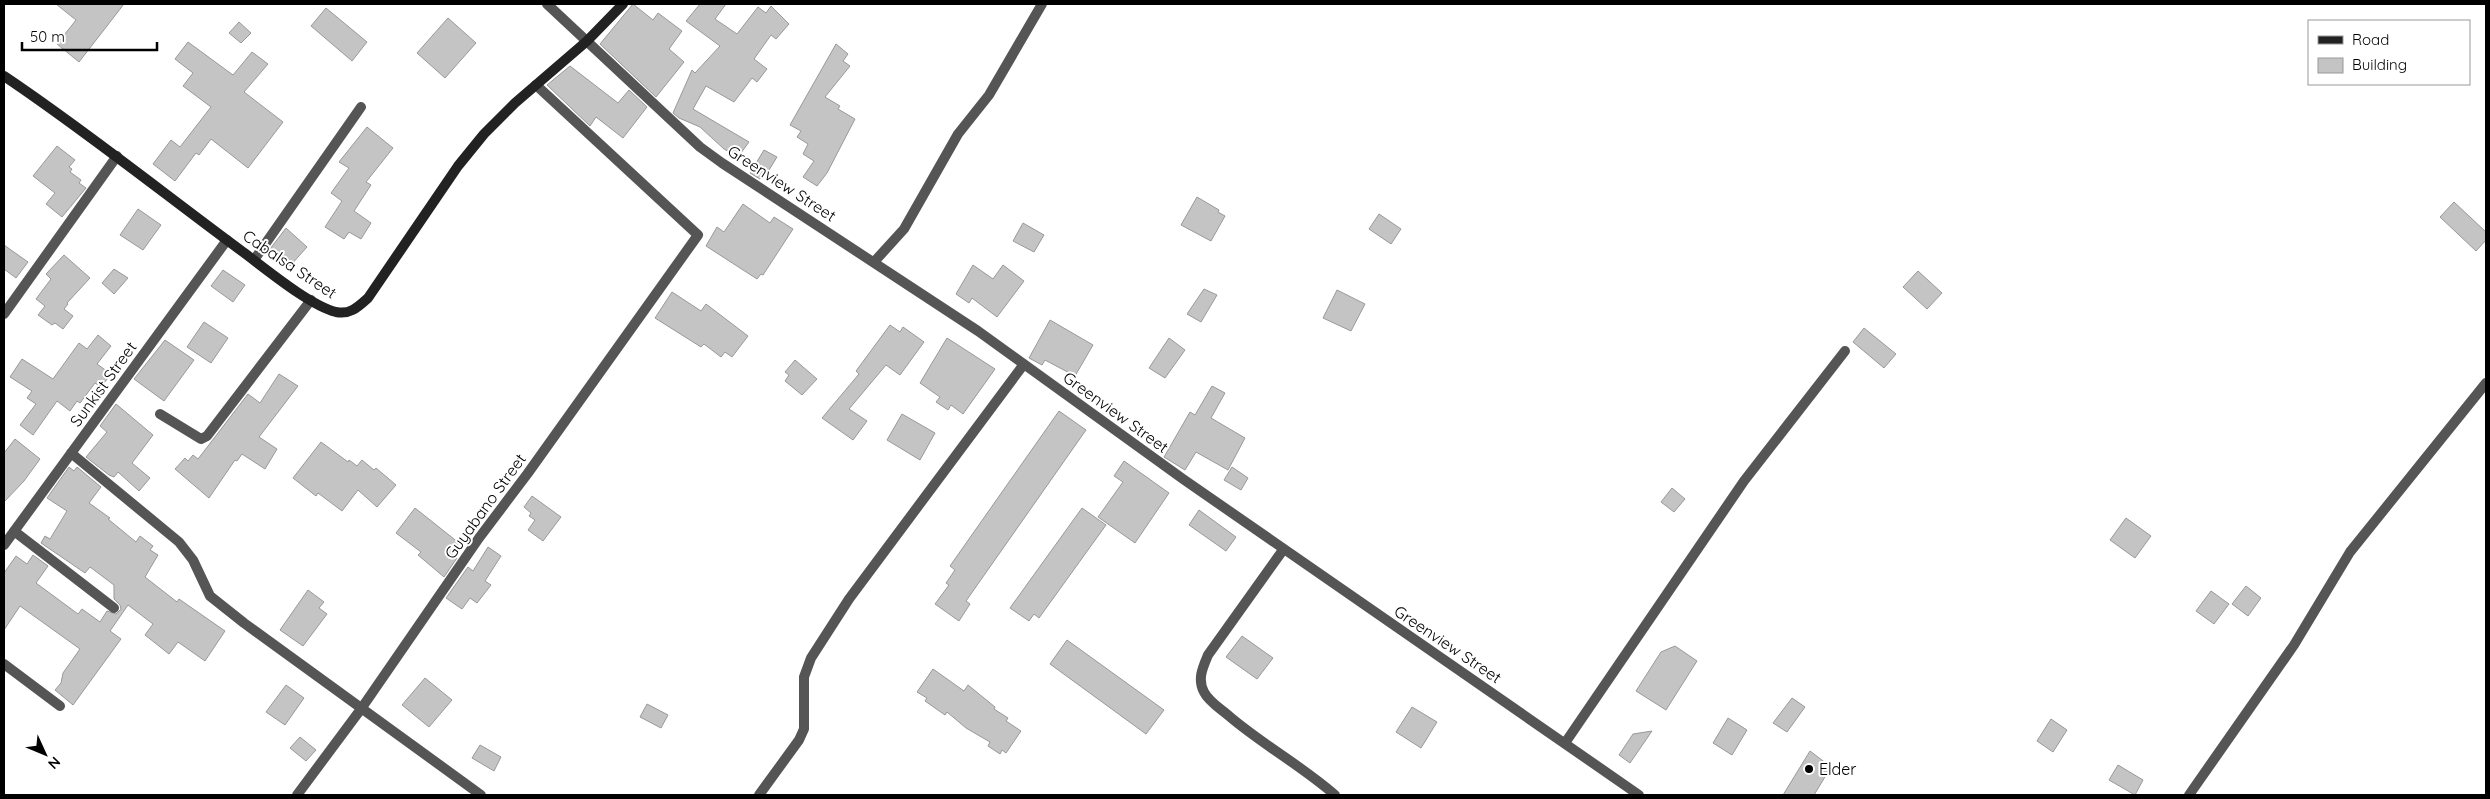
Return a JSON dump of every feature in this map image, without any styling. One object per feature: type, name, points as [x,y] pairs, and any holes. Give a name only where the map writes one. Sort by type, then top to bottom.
[{"type":"street","name":"Greenview Street","points":[[547,4],[700,146],[1024,364],[1283,550],[1639,795]]},
{"type":"street","name":"Cabalsa Street","points":[[4,76],[117,156],[227,240],[311,300],[333,311],[346,313],[362,303],[386,272],[458,166],[484,134],[536,85],[587,41],[623,4]]},
{"type":"street","points":[[874,262],[904,229],[958,134],[989,95],[1042,4]]},
{"type":"street","name":"Guyabano Street","points":[[297,795],[361,709],[479,538],[698,234],[536,85]]},
{"type":"street","points":[[254,260],[362,107]]},
{"type":"street","points":[[4,314],[117,156]]},
{"type":"street","name":"Sunkist Street","points":[[4,545],[227,240]]},
{"type":"street","points":[[160,414],[194,436],[201,439],[207,436],[311,300]]},
{"type":"street","points":[[1565,743],[1744,481],[1845,350]]},
{"type":"street","points":[[759,795],[800,740],[804,730],[806,712],[802,692],[804,676],[811,658],[849,599],[1024,364]]},
{"type":"street","points":[[2189,795],[2294,645],[2350,552],[2486,383]]},
{"type":"street","points":[[71,453],[179,542],[194,560],[210,596],[361,709],[481,795]]},
{"type":"street","points":[[14,531],[114,608]]},
{"type":"street","points":[[1283,550],[1208,655],[1200,681],[1204,692],[1211,701],[1252,735],[1335,795]]},
{"type":"street","points":[[4,664],[60,706]]},
{"type":"building","points":[[56,4],[124,4],[79,62],[57,44],[76,20]]},
{"type":"building","points":[[633,4],[653,20],[658,13],[682,31],[669,49],[684,62],[656,97],[600,44]]},
{"type":"building","points":[[700,4],[726,4],[715,19],[737,34],[758,7],[766,13],[771,6],[789,24],[776,39],[771,35],[754,59],[767,69],[757,82],[752,78],[734,102],[706,86],[693,109],[749,142],[738,157],[724,149],[700,127],[679,118],[673,113],[692,70],[695,73],[720,46],[686,21]]},
{"type":"building","points":[[326,8],[367,42],[352,61],[311,26]]},
{"type":"building","points":[[448,18],[476,43],[445,78],[417,53]]},
{"type":"building","points":[[239,22],[251,33],[241,43],[229,33]]},
{"type":"building","points":[[188,42],[233,75],[252,52],[268,64],[244,92],[283,122],[248,168],[211,139],[199,155],[196,153],[175,181],[153,164],[171,140],[180,147],[211,107],[183,86],[193,73],[175,59]]},
{"type":"building","points":[[836,44],[848,54],[843,61],[850,66],[825,97],[840,106],[838,109],[855,119],[827,173],[817,186],[803,177],[814,161],[803,154],[808,144],[797,137],[801,131],[790,125]]},
{"type":"building","points":[[570,66],[618,103],[629,90],[647,107],[623,138],[596,117],[590,126],[547,85]]},
{"type":"building","points":[[367,127],[393,148],[366,182],[371,185],[354,211],[371,223],[361,239],[349,232],[344,239],[325,227],[342,201],[331,193],[349,168],[339,162]]},
{"type":"building","points":[[57,146],[75,160],[69,167],[72,169],[70,172],[81,180],[79,183],[86,188],[62,217],[46,204],[55,193],[33,176]]},
{"type":"building","points":[[764,150],[777,157],[769,170],[760,179],[750,173]]},
{"type":"building","points":[[1197,197],[1219,210],[1218,212],[1225,216],[1211,241],[1181,225]]},
{"type":"building","points":[[2454,202],[2486,232],[2486,240],[2476,251],[2440,217]]},
{"type":"building","points":[[743,204],[770,223],[774,217],[793,229],[763,275],[761,274],[757,279],[706,246],[717,227],[724,232]]},
{"type":"building","points":[[138,209],[161,225],[143,250],[120,235]]},
{"type":"building","points":[[1379,214],[1401,229],[1391,244],[1369,229]]},
{"type":"building","points":[[1023,223],[1044,235],[1034,252],[1013,241]]},
{"type":"building","points":[[286,228],[307,247],[290,266],[270,249]]},
{"type":"building","points":[[4,245],[28,262],[16,278],[4,269]]},
{"type":"building","points":[[64,255],[90,278],[67,303],[64,309],[73,316],[63,329],[55,323],[52,325],[38,315],[45,306],[36,299],[51,279],[46,274]]},
{"type":"building","points":[[973,265],[993,279],[1003,265],[1024,281],[997,317],[972,298],[969,303],[956,294]]},
{"type":"building","points":[[114,269],[128,278],[114,294],[102,283]]},
{"type":"building","points":[[223,270],[245,285],[233,302],[211,286]]},
{"type":"building","points":[[1918,271],[1942,293],[1927,309],[1903,287]]},
{"type":"building","points":[[1204,289],[1217,295],[1201,322],[1187,314]]},
{"type":"building","points":[[1337,290],[1365,304],[1351,331],[1323,318]]},
{"type":"building","points":[[672,292],[701,311],[706,304],[748,336],[732,357],[725,352],[721,357],[704,344],[701,347],[655,318]]},
{"type":"building","points":[[1050,320],[1093,345],[1075,376],[1045,360],[1042,365],[1029,358]]},
{"type":"building","points":[[204,322],[228,338],[211,363],[187,347]]},
{"type":"building","points":[[890,325],[900,332],[903,327],[924,342],[900,375],[886,365],[849,409],[867,421],[853,440],[822,418],[859,374],[856,371]]},
{"type":"building","points":[[1864,328],[1896,354],[1884,368],[1853,342]]},
{"type":"building","points":[[98,335],[111,346],[97,364],[111,374],[101,387],[95,383],[80,403],[77,401],[70,411],[57,401],[33,435],[20,425],[36,404],[27,398],[32,391],[10,377],[22,359],[53,379],[79,343],[87,349]]},
{"type":"building","points":[[947,338],[995,369],[963,414],[951,405],[948,410],[936,402],[940,397],[920,383]]},
{"type":"building","points":[[1169,338],[1185,350],[1165,378],[1149,368]]},
{"type":"building","points":[[165,340],[194,360],[164,401],[134,379]]},
{"type":"building","points":[[795,360],[817,379],[802,395],[785,381],[789,375],[785,372]]},
{"type":"building","points":[[279,374],[298,386],[259,437],[277,449],[265,469],[242,454],[237,461],[235,460],[209,498],[175,469],[185,458],[188,461],[193,455],[198,459],[248,394],[260,403]]},
{"type":"building","points":[[1212,386],[1225,393],[1211,418],[1245,438],[1228,470],[1196,452],[1185,470],[1164,457],[1190,412],[1195,415]]},
{"type":"building","points":[[116,404],[153,435],[132,463],[150,478],[139,491],[118,472],[114,477],[109,475],[86,457],[107,432],[100,426]]},
{"type":"building","points":[[1059,411],[1086,430],[966,601],[970,604],[959,621],[935,604],[949,585],[946,583],[955,570],[950,566]]},
{"type":"building","points":[[902,414],[935,433],[920,460],[887,440]]},
{"type":"building","points":[[15,439],[40,459],[24,481],[4,502],[4,453]]},
{"type":"building","points":[[321,442],[348,462],[349,460],[357,466],[362,460],[374,470],[376,468],[396,485],[377,507],[358,490],[342,511],[318,493],[316,496],[293,478]]},
{"type":"building","points":[[1124,461],[1169,493],[1135,543],[1098,517],[1123,482],[1114,476]]},
{"type":"building","points":[[69,467],[74,471],[77,467],[101,487],[89,503],[110,518],[108,519],[136,542],[140,536],[153,546],[150,550],[158,555],[145,577],[177,602],[179,599],[225,631],[205,661],[178,642],[169,654],[145,635],[153,624],[128,605],[110,631],[121,639],[73,705],[55,690],[61,683],[63,673],[80,649],[20,606],[4,630],[4,573],[16,556],[27,564],[33,555],[48,566],[36,583],[78,614],[82,609],[100,622],[107,611],[116,614],[121,609],[114,599],[114,585],[90,567],[85,573],[41,543],[45,536],[50,539],[67,511],[47,498]]},
{"type":"building","points":[[1232,467],[1248,478],[1241,490],[1224,480]]},
{"type":"building","points":[[1672,488],[1685,499],[1674,512],[1661,502]]},
{"type":"building","points":[[532,496],[561,517],[543,541],[528,530],[535,520],[529,516],[531,513],[524,507]]},
{"type":"building","points":[[415,508],[459,543],[451,553],[457,558],[444,577],[418,555],[421,552],[396,533]]},
{"type":"building","points":[[1082,508],[1106,525],[1039,618],[1034,614],[1029,621],[1010,608]]},
{"type":"building","points":[[1199,510],[1236,537],[1226,551],[1189,525]]},
{"type":"building","points":[[2126,518],[2151,536],[2135,558],[2110,540]]},
{"type":"building","points":[[488,547],[501,556],[485,581],[491,585],[477,603],[470,598],[462,609],[446,598],[468,567],[473,571]]},
{"type":"building","points":[[2246,586],[2261,598],[2248,616],[2232,604]]},
{"type":"building","points":[[308,590],[324,602],[319,608],[327,614],[303,646],[280,630]]},
{"type":"building","points":[[2211,591],[2229,604],[2214,624],[2196,611]]},
{"type":"building","points":[[1242,636],[1273,658],[1257,679],[1226,657]]},
{"type":"building","points":[[1067,640],[1164,710],[1146,734],[1050,664]]},
{"type":"building","points":[[1675,646],[1697,661],[1666,710],[1636,691],[1661,652]]},
{"type":"building","points":[[933,669],[964,691],[968,685],[995,707],[994,709],[1008,718],[1006,721],[1021,731],[1006,753],[1002,750],[1000,754],[988,746],[990,742],[966,728],[947,712],[945,715],[925,701],[927,698],[917,692]]},
{"type":"building","points":[[425,678],[452,700],[429,727],[402,705]]},
{"type":"building","points":[[286,685],[304,698],[285,725],[266,712]]},
{"type":"building","points":[[1792,698],[1805,707],[1787,732],[1773,723]]},
{"type":"building","points":[[647,704],[668,715],[661,728],[640,717]]},
{"type":"building","points":[[1412,707],[1437,722],[1421,748],[1396,732]]},
{"type":"building","points":[[1728,718],[1747,730],[1732,755],[1713,743]]},
{"type":"building","points":[[2051,719],[2067,730],[2053,752],[2037,741]]},
{"type":"building","points":[[1652,731],[1630,763],[1619,755],[1633,734]]},
{"type":"building","points":[[300,737],[316,750],[306,761],[290,748]]},
{"type":"building","points":[[480,745],[501,757],[494,771],[472,758]]},
{"type":"building","points":[[1810,751],[1831,767],[1814,795],[1783,795]]},
{"type":"building","points":[[2118,765],[2143,780],[2135,795],[2109,780]]},
{"type":"place","name":"Elder","points":[[1809,769]]}]
